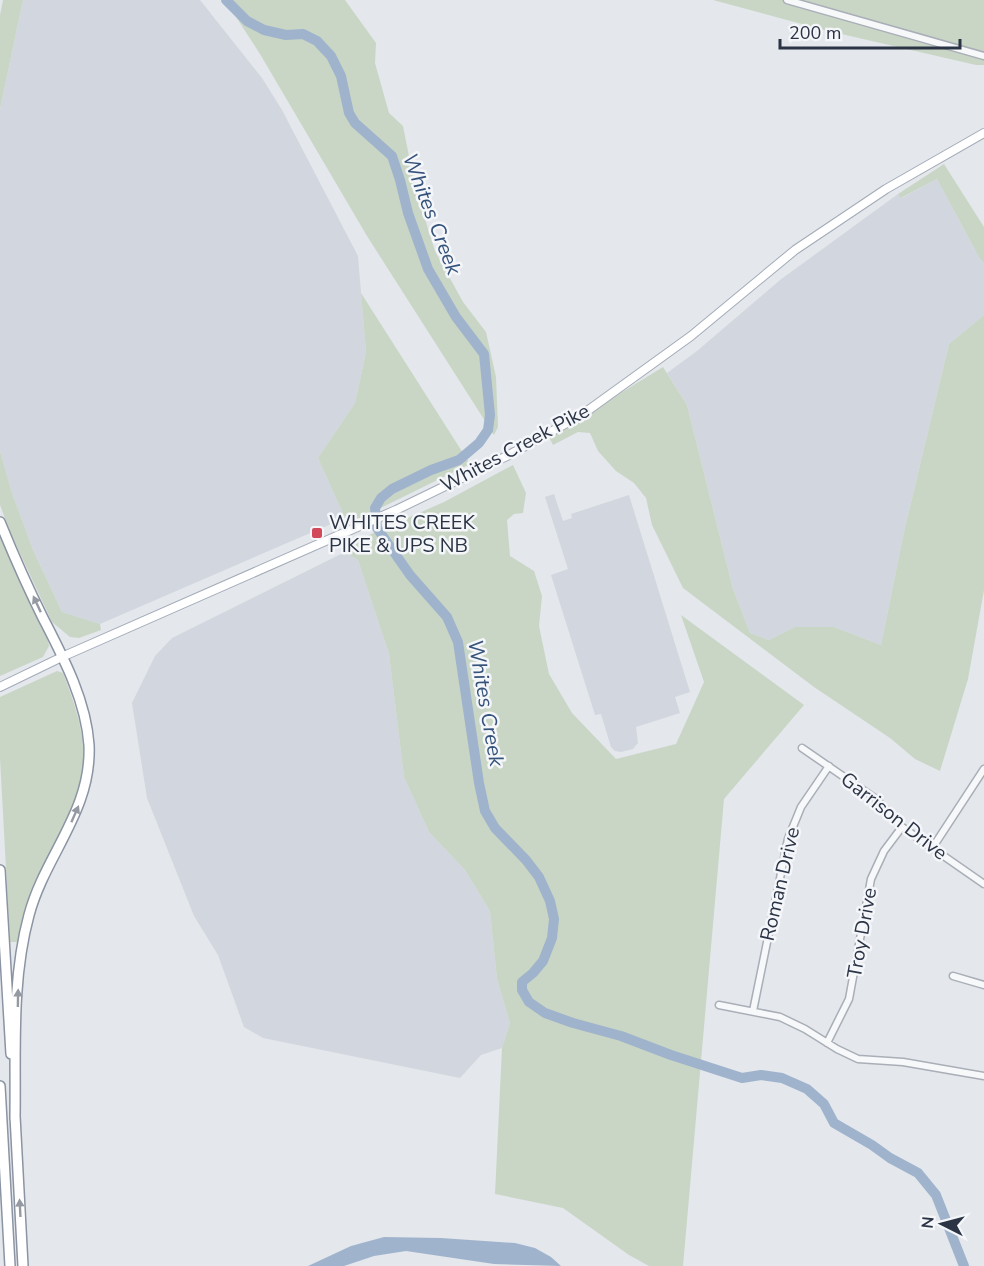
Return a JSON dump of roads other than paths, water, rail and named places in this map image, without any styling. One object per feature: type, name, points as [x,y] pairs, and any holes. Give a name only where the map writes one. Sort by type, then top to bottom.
[{"type":"highway","points":[[0,522],[43,618],[64,656],[87,728],[88,769],[78,809],[37,891],[25,932],[18,976],[15,1119]]},
{"type":"highway","points":[[0,870],[23,1266]]},
{"type":"highway","points":[[0,1086],[10,1266]]},
{"type":"main road","name":"Whites Creek Pike","points":[[0,687],[64,656],[396,510],[517,451],[583,414],[691,336],[804,244],[886,189],[984,133]]},
{"type":"street","points":[[787,0],[984,56]]},
{"type":"street","name":"Garrison Drive","points":[[802,748],[876,799],[902,827],[984,884]]},
{"type":"street","name":"Roman Drive","points":[[753,1011],[788,839],[801,807],[829,766]]},
{"type":"street","points":[[933,847],[984,769]]},
{"type":"street","name":"Troy Drive","points":[[827,1043],[849,999],[871,879],[884,851],[902,827]]},
{"type":"street","points":[[953,976],[984,985]]},
{"type":"street","points":[[720,1005],[753,1011],[790,1022],[858,1059],[903,1062],[984,1076]]},
{"type":"water","points":[[384,1237],[515,1243],[535,1248],[561,1266],[494,1264],[406,1251],[374,1256],[344,1266],[308,1266],[351,1246]]},
{"type":"waterway","name":"Whites Creek","points":[[226,0],[247,21],[264,30],[286,35],[303,34],[317,41],[331,56],[341,76],[349,113],[355,123],[392,156],[408,213],[428,269],[456,317],[484,354],[490,415],[488,430],[479,443],[459,460],[431,470],[392,489],[381,498],[375,508],[377,528],[410,575],[447,617],[458,642],[485,811],[495,828],[539,877],[550,901],[554,919],[552,938],[543,961],[522,982],[522,990],[529,1002],[545,1013],[573,1023],[621,1036],[742,1078],[761,1075],[782,1078],[807,1089],[824,1104],[834,1123],[918,1173],[936,1195],[964,1266]]},
{"type":"place","name":"WHITES CREEK PIKE & UPS NB","points":[[317,533]]}]
